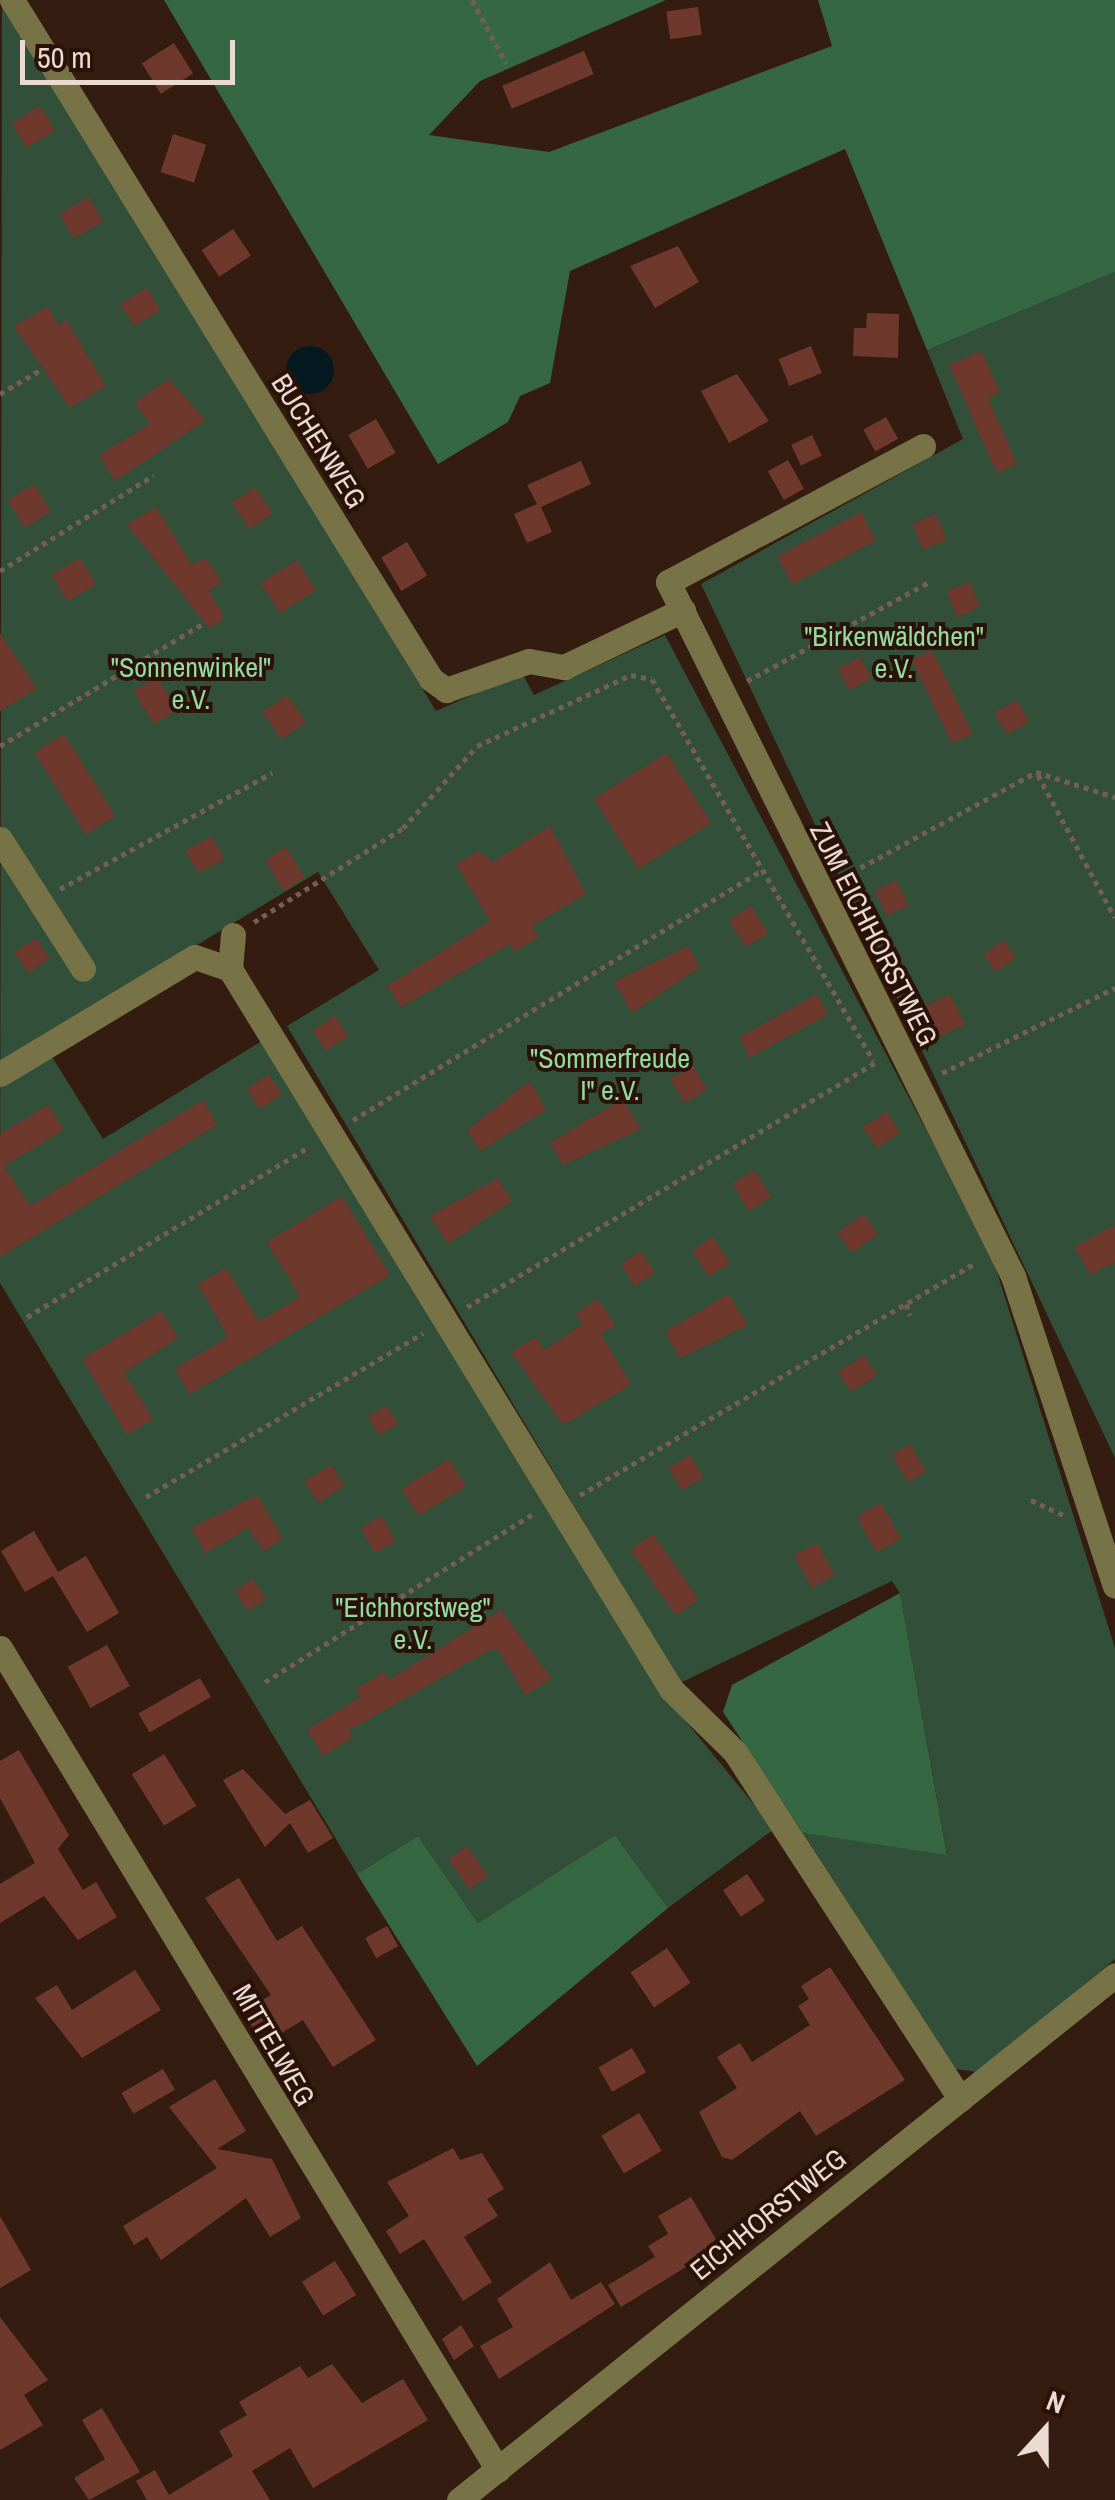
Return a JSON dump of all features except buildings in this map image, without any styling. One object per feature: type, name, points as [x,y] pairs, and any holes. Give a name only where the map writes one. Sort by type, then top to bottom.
[{"type":"street","name":"BUCHENWEG","points":[[12,0],[431,679],[446,690],[530,661],[564,667],[683,610]]},
{"type":"street","name":"ZUM EICHHORSTWEG","points":[[923,446],[668,582],[1013,1276],[1115,1586]]},
{"type":"street","points":[[0,839],[83,969]]},
{"type":"street","points":[[233,935],[230,969],[671,1690],[735,1752],[960,2099]]},
{"type":"street","points":[[0,1074],[195,957],[230,969]]},
{"type":"street","name":"MITTELWEG","points":[[0,1648],[498,2470]]},
{"type":"street","name":"EICHHORSTWEG","points":[[459,2500],[1115,1975]]},
{"type":"path","points":[[472,0],[506,63]]},
{"type":"path","points":[[0,394],[40,370]]},
{"type":"path","points":[[0,570],[154,475]]},
{"type":"path","points":[[744,682],[929,582]]},
{"type":"path","points":[[0,746],[202,624]]},
{"type":"path","points":[[233,935],[403,828],[477,746],[631,675],[652,679],[760,872],[885,1080]]},
{"type":"path","points":[[836,880],[1036,772],[1115,797]]},
{"type":"path","points":[[1036,772],[1115,918]]},
{"type":"path","points":[[39,901],[272,773]]},
{"type":"path","points":[[26,1317],[760,872]]},
{"type":"path","points":[[916,1085],[1115,988]]},
{"type":"path","points":[[146,1497],[875,1063]]},
{"type":"path","points":[[264,1682],[558,1504],[906,1304],[986,1250]]},
{"type":"path","points":[[906,1304],[910,1315]]},
{"type":"path","points":[[1031,1500],[1078,1522]]},
{"type":"green space","points":[[2,0],[436,711],[522,673],[534,695],[665,635],[991,1253],[1115,1648],[1115,1959],[978,2072],[955,2069],[803,1833],[947,1854],[900,1593],[892,1581],[680,1683],[287,1026],[379,970],[318,872],[41,1039],[103,1139],[265,1039],[662,1692],[774,1829],[668,1908],[615,1835],[478,1923],[418,1836],[357,1874],[0,1283]]},
{"type":"green space","points":[[164,0],[666,0],[480,81],[429,135],[549,152],[832,46],[818,0],[1115,0],[1115,272],[927,350],[845,149],[570,271],[550,383],[520,396],[508,422],[438,464]]},
{"type":"green space","name":"\"Birkenwäldchen\" e.V.","points":[[1115,272],[1115,1458],[701,584],[963,439],[927,350]]},
{"type":"green space","points":[[900,1593],[947,1855],[803,1833],[723,1712],[732,1685]]},
{"type":"green space","points":[[615,1835],[668,1908],[477,2066],[357,1874],[418,1836],[478,1923]]},
{"type":"water","points":[[310,346],[327,353],[334,370],[327,387],[310,394],[293,387],[286,370],[293,353]]},
{"type":"park label","name":"\"Sonnenwinkel\" e.V.","points":[[191,683]]},
{"type":"park label","name":"\"Sommerfreude I\" e.V.","points":[[610,1074]]},
{"type":"park label","name":"\"Eichhorstweg\" e.V.","points":[[413,1623]]}]
